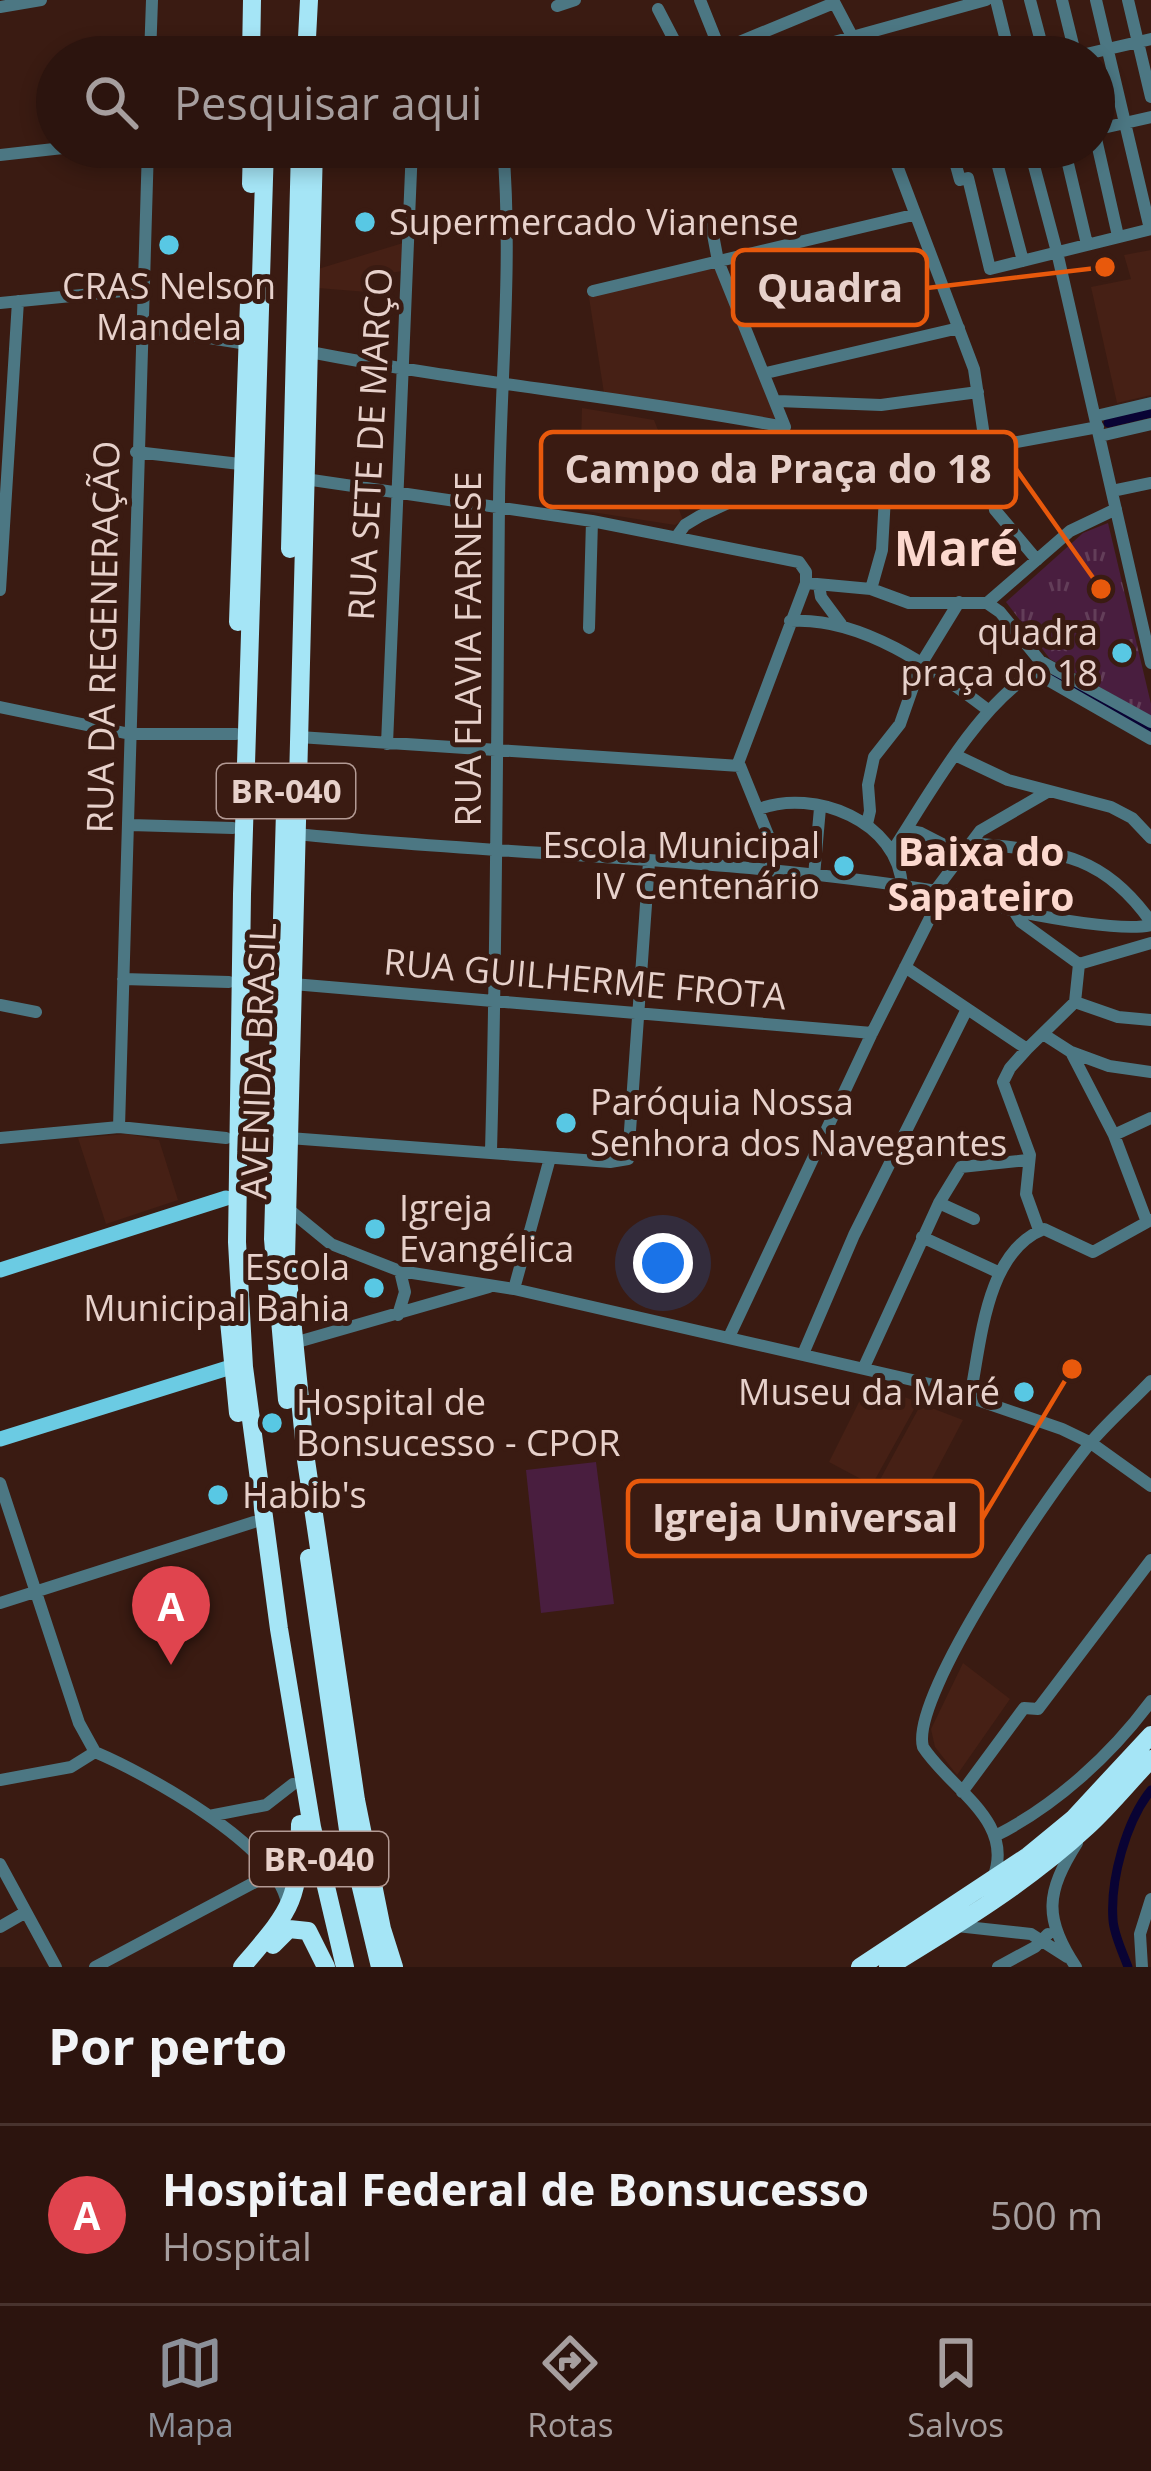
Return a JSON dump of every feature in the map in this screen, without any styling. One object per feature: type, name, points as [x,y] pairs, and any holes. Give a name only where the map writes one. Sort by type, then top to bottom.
[{"type":"highway","points":[[251,36],[252,0]]},
{"type":"highway","points":[[263,36],[264,0]]},
{"type":"highway","points":[[307,36],[309,0]]},
{"type":"highway","points":[[319,36],[320,0]]},
{"type":"highway","name":"AVENIDA BRASIL","points":[[252,168],[240,464],[226,1138],[231,1367],[293,1784],[329,1967]]},
{"type":"highway","name":"AVENIDA BRASIL","points":[[264,168],[237,1242],[244,1367],[279,1629],[309,1806],[345,1967]]},
{"type":"highway","name":"AVENIDA BRASIL","points":[[300,168],[305,479],[286,1258],[306,1460],[356,1800],[394,1967]]},
{"type":"highway","name":"AVENIDA BRASIL","points":[[314,168],[312,286],[302,356],[276,1078],[275,1279],[294,1459],[350,1838],[380,1967]]},
{"type":"highway","points":[[250,282],[247,568],[251,594]]},
{"type":"highway","points":[[226,1138],[240,1014]]},
{"type":"highway","points":[[276,1078],[286,1207]]},
{"type":"highway","points":[[860,1967],[990,1884],[1073,1819],[1151,1735]]},
{"type":"highway","points":[[888,1967],[956,1926],[1087,1827],[1151,1759]]},
{"type":"highway","points":[[242,1967],[288,1910],[299,1878],[300,1824]]},
{"type":"highway","points":[[254,1967],[284,1933],[294,1929],[308,1931],[329,1967]]},
{"type":"main road","points":[[0,1270],[226,1198]]},
{"type":"main road","points":[[0,1439],[231,1367]]},
{"type":"street","points":[[0,7],[41,0]]},
{"type":"street","points":[[151,36],[152,0]]},
{"type":"street","points":[[557,6],[575,0]]},
{"type":"street","points":[[700,0],[714,36]]},
{"type":"street","points":[[857,36],[930,8],[986,0]]},
{"type":"street","points":[[996,0],[1005,36]]},
{"type":"street","points":[[1030,0],[1040,36]]},
{"type":"street","points":[[1062,0],[1070,36]]},
{"type":"street","points":[[1096,0],[1104,36]]},
{"type":"street","points":[[1128,0],[1144,40],[1151,98]]},
{"type":"street","points":[[759,36],[834,2],[853,36]]},
{"type":"street","points":[[658,9],[672,36]]},
{"type":"street","points":[[957,168],[961,181],[968,178],[990,269],[1150,229],[1115,83]]},
{"type":"street","points":[[1115,124],[1151,117]]},
{"type":"street","points":[[0,155],[36,151]]},
{"type":"street","name":"RUA DA REGENERAÇÃO","points":[[118,1127],[147,168]]},
{"type":"street","name":"RUA SETE DE MARÇO","points":[[387,744],[411,168]]},
{"type":"street","name":"RUA FLAVIA FARNESE","points":[[491,1151],[501,386],[509,240],[504,168]]},
{"type":"street","points":[[897,168],[959,328],[978,392],[994,510],[1037,560]]},
{"type":"street","points":[[998,168],[1023,260]]},
{"type":"street","points":[[1032,168],[1058,252],[1116,509],[1146,617],[1151,663]]},
{"type":"street","points":[[1069,168],[1088,244]]},
{"type":"street","points":[[1103,168],[1118,236]]},
{"type":"street","points":[[592,291],[914,215]]},
{"type":"street","points":[[710,219],[718,261],[778,401],[780,426],[769,484]]},
{"type":"street","points":[[0,303],[142,289]]},
{"type":"street","points":[[0,590],[18,301]]},
{"type":"street","points":[[141,327],[247,344]]},
{"type":"street","points":[[766,373],[959,328]]},
{"type":"street","points":[[302,356],[780,426]]},
{"type":"street","points":[[778,401],[868,406],[978,392]]},
{"type":"street","points":[[1098,426],[1151,403]]},
{"type":"street","points":[[677,536],[689,522],[769,484],[814,471],[985,448],[1098,426],[1151,424]]},
{"type":"street","points":[[136,452],[240,464]]},
{"type":"street","points":[[871,589],[882,550],[887,461]]},
{"type":"street","points":[[305,479],[592,521],[795,560],[841,625]]},
{"type":"street","points":[[1112,491],[1151,483]]},
{"type":"street","points":[[986,603],[1077,527],[1116,509]]},
{"type":"street","points":[[589,628],[592,521]]},
{"type":"street","points":[[812,584],[871,589],[909,603],[986,603],[1000,612],[1037,667],[1151,739]]},
{"type":"street","points":[[772,872],[772,850],[759,809],[738,766],[790,621],[812,584]]},
{"type":"street","points":[[867,824],[874,757],[900,724],[921,664],[959,602]]},
{"type":"street","points":[[790,621],[841,625],[921,664],[988,710]]},
{"type":"street","points":[[893,850],[988,710],[1037,667]]},
{"type":"street","points":[[1037,667],[1151,722]]},
{"type":"street","points":[[0,707],[130,734],[236,734]]},
{"type":"street","points":[[298,737],[738,766]]},
{"type":"street","points":[[955,755],[1008,780],[1124,812],[1151,838]]},
{"type":"street","points":[[729,1337],[933,913],[934,892],[983,829],[1049,791]]},
{"type":"street","points":[[759,809],[788,803],[856,816],[893,850],[902,887]]},
{"type":"street","points":[[814,876],[820,808]]},
{"type":"street","points":[[130,825],[233,828]]},
{"type":"street","points":[[297,834],[814,876],[996,902],[1014,911],[1128,928],[1151,923],[1117,880],[1078,858],[968,849],[906,830]]},
{"type":"street","points":[[289,1138],[625,1161],[632,1150],[649,862]]},
{"type":"street","points":[[1014,911],[1021,922],[1078,964]]},
{"type":"street","points":[[1078,964],[1151,943]]},
{"type":"street","points":[[1039,1230],[1025,1194],[1030,1155],[1003,1082],[1027,1049],[1075,1002],[1078,964]]},
{"type":"street","points":[[904,968],[1027,1049]]},
{"type":"street","points":[[123,979],[229,982]]},
{"type":"street","name":"RUA GUILHERME FROTA","points":[[293,985],[872,1033]]},
{"type":"street","points":[[1075,1002],[1118,1017],[1151,1020]]},
{"type":"street","points":[[0,1005],[36,1012]]},
{"type":"street","points":[[803,1354],[854,1235],[967,1009]]},
{"type":"street","points":[[1043,1034],[1071,1052],[1109,1066],[1151,1072]]},
{"type":"street","points":[[970,1397],[1000,1273],[1014,1251],[1039,1230],[1048,1230],[1093,1252],[1149,1221],[1114,1135],[1071,1052]]},
{"type":"street","points":[[1114,1135],[1151,1118]]},
{"type":"street","points":[[0,1138],[118,1127],[226,1138]]},
{"type":"street","points":[[514,1289],[550,1158]]},
{"type":"street","points":[[864,1367],[922,1237],[961,1167],[1027,1160]]},
{"type":"street","points":[[939,1203],[974,1219]]},
{"type":"street","points":[[286,1207],[331,1244],[400,1271],[514,1289],[864,1367],[970,1397],[1091,1443],[1151,1486]]},
{"type":"street","points":[[922,1237],[1000,1273]]},
{"type":"street","points":[[398,1316],[405,1292],[400,1271]]},
{"type":"street","points":[[294,1343],[493,1286]]},
{"type":"street","points":[[990,1884],[1000,1855],[997,1835],[922,1748],[923,1715],[991,1586],[1091,1443],[1151,1381]]},
{"type":"street","points":[[0,1483],[79,1723],[95,1752],[139,1772],[209,1816],[274,1872],[282,1883],[288,1910]]},
{"type":"street","points":[[0,1603],[254,1522]]},
{"type":"street","points":[[962,1792],[1024,1708],[1038,1709],[1069,1671],[1151,1560]]},
{"type":"street","points":[[997,1835],[1020,1826],[1053,1801],[1131,1728],[1151,1701]]},
{"type":"street","points":[[0,1780],[71,1767],[95,1752]]},
{"type":"street","points":[[209,1816],[266,1805],[293,1784]]},
{"type":"street","points":[[1049,1934],[1059,1871],[1087,1827]]},
{"type":"street","points":[[0,1864],[56,1967]]},
{"type":"street","points":[[94,1967],[274,1872]]},
{"type":"street","points":[[1142,1967],[1140,1934],[1151,1899]]},
{"type":"street","points":[[0,1927],[26,1912]]},
{"type":"street","points":[[956,1926],[1049,1934],[1075,1965]]},
{"type":"street","points":[[998,1967],[1049,1934]]},
{"type":"shaded area","points":[[403,243],[402,271],[368,277],[367,292],[318,288],[318,269]]},
{"type":"shaded area","points":[[1151,250],[1151,395],[1117,403],[1091,287],[1131,279],[1124,255]]},
{"type":"shaded area","points":[[715,262],[783,420],[604,393],[588,291]]},
{"type":"shaded area","points":[[582,408],[654,420],[667,452],[659,457],[683,520],[675,525],[579,510]]},
{"type":"shaded area","points":[[127,1134],[159,1140],[178,1200],[106,1224],[78,1138]]},
{"type":"shaded area","points":[[868,1384],[918,1402],[872,1485],[829,1462]]},
{"type":"shaded area","points":[[921,1404],[963,1420],[916,1509],[875,1489]]},
{"type":"shaded area","points":[[963,1663],[1010,1699],[957,1775],[935,1747],[931,1729]]},
{"type":"green space","points":[[1108,523],[1151,716],[1050,659],[1006,602],[1083,533]]},
{"type":"green space","points":[[596,1462],[614,1604],[541,1613],[526,1470]]},
{"type":"waterway","points":[[1108,423],[1151,413]]},
{"type":"waterway","points":[[1056,677],[1151,732]]},
{"type":"waterway","points":[[1128,1967],[1114,1926],[1114,1887],[1127,1834],[1151,1790]]},
{"type":"place","name":"Supermercado Vianense","points":[[365,222]]},
{"type":"place","name":"CRAS Nelson Mandela","points":[[169,245]]},
{"type":"place","name":"Quadra","points":[[1105,267]]},
{"type":"place","name":"Campo da Praça do 18","points":[[1101,589]]},
{"type":"place","name":"quadra praça do 18","points":[[1122,653]]},
{"type":"place","name":"Escola Municipal IV Centenário","points":[[844,866]]},
{"type":"place","name":"Paróquia Nossa Senhora dos Navegantes","points":[[566,1123]]},
{"type":"place","name":"Igreja Evangélica","points":[[375,1229]]},
{"type":"place","name":"Escola Municipal Bahia","points":[[374,1288]]},
{"type":"place","name":"Igreja Universal","points":[[1072,1369]]},
{"type":"place","name":"Museu da Maré","points":[[1024,1392]]},
{"type":"place","name":"Hospital de Bonsucesso - CPOR","points":[[272,1423]]},
{"type":"place","name":"Habib's","points":[[218,1495]]},
{"type":"place","name":"Hospital Federal de Bonsucesso","points":[[171,1665]]},
{"type":"district","name":"Maré","points":[[956,549]]},
{"type":"district","name":"Baixa do Sapateiro","points":[[981,874]]}]
